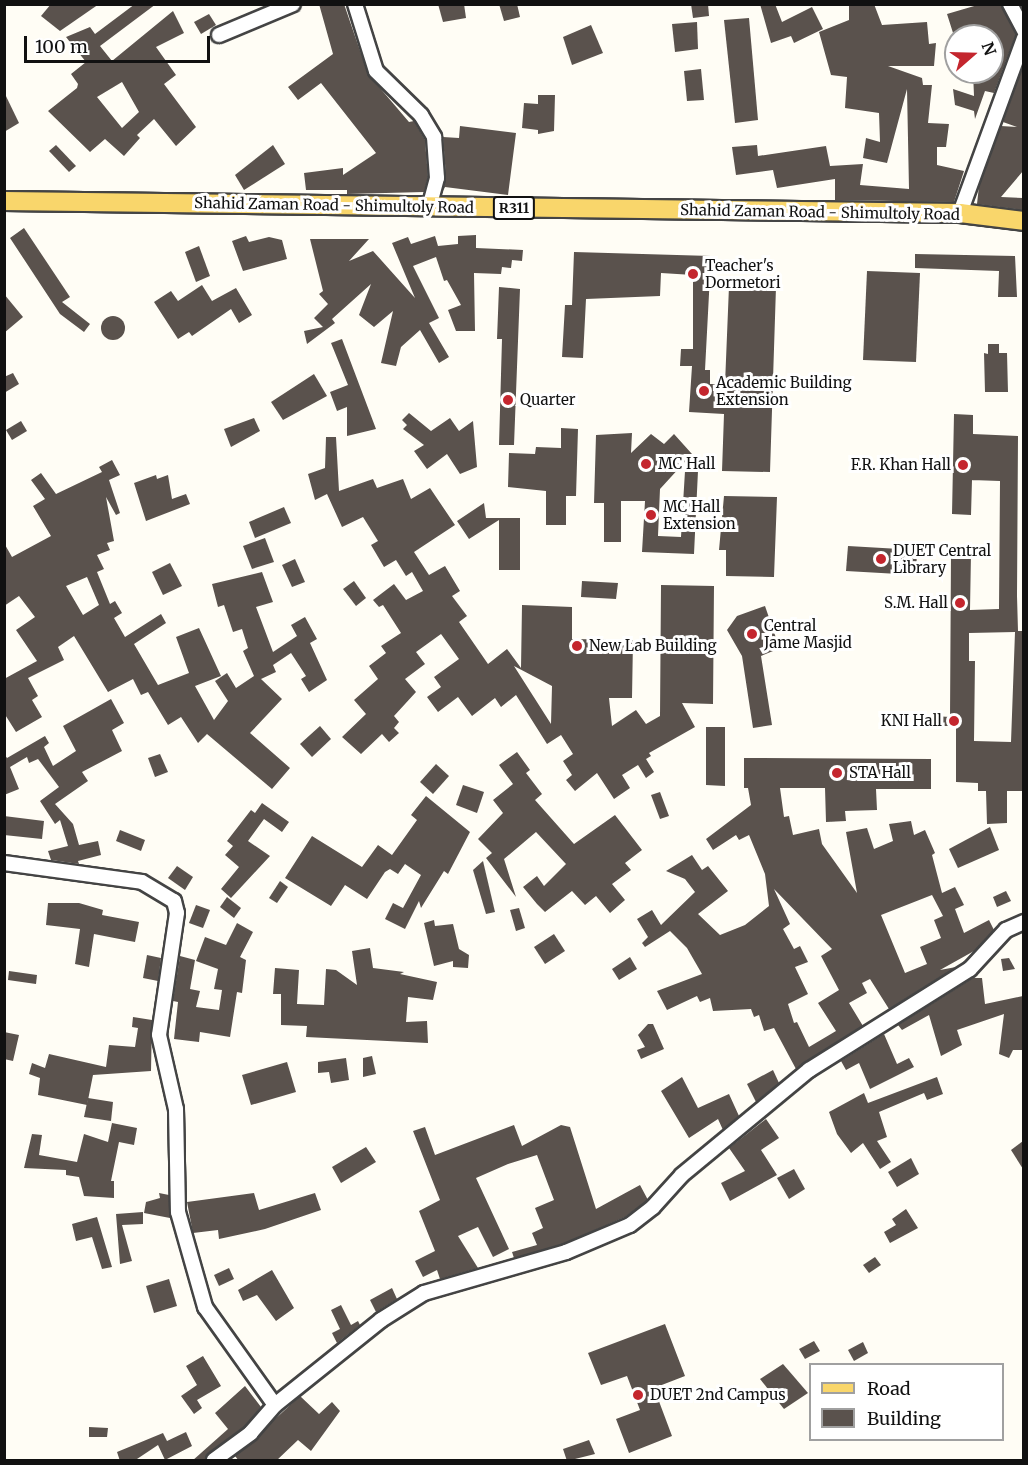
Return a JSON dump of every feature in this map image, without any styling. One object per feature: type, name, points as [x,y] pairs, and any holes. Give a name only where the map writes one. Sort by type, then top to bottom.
[{"type":"main road","name":"Shahid Zaman Road - Shimultoly Road","points":[[4,201],[960,213],[1023,221]]},
{"type":"street","points":[[219,35],[293,4]]},
{"type":"street","points":[[355,4],[376,71],[421,115],[434,137],[437,178],[429,207]]},
{"type":"street","points":[[1010,4],[1023,30]]},
{"type":"street","points":[[960,213],[1023,38]]},
{"type":"street","points":[[4,863],[142,882],[174,901],[177,913],[159,1035],[176,1109],[178,1212],[205,1308],[275,1405]]},
{"type":"street","points":[[214,1461],[251,1432],[275,1405],[381,1320],[424,1293],[566,1252],[630,1225],[653,1207],[682,1174],[801,1076],[970,969],[1006,930],[1023,922]]},
{"type":"building","points":[[51,4],[99,4],[60,31],[41,16]]},
{"type":"building","points":[[135,4],[156,4],[100,46],[112,61],[173,11],[184,33],[156,47],[176,75],[164,84],[196,127],[176,146],[154,119],[137,135],[140,138],[124,156],[105,139],[90,152],[48,111],[77,88],[78,84],[71,74],[86,62],[66,37],[90,27],[95,34]],"holes":[[[122,82],[139,112],[122,128],[97,97]]]},
{"type":"building","points":[[319,4],[344,4],[368,74],[409,122],[414,121],[425,140],[428,177],[424,192],[347,194],[347,190],[306,190],[304,173],[343,168],[343,175],[376,153],[321,83],[298,100],[288,87],[333,54]]},
{"type":"building","points":[[438,4],[464,4],[466,18],[443,22]]},
{"type":"building","points":[[499,4],[517,4],[520,17],[504,21]]},
{"type":"building","points":[[691,4],[708,4],[709,16],[693,18]]},
{"type":"building","points":[[760,4],[775,4],[782,22],[812,7],[823,29],[794,43],[791,36],[771,43]]},
{"type":"building","points":[[849,4],[874,4],[882,25],[927,22],[929,44],[936,43],[934,66],[888,66],[922,78],[923,85],[932,85],[928,123],[949,124],[946,147],[937,147],[937,165],[964,171],[954,202],[835,200],[835,179],[777,188],[773,170],[736,175],[732,147],[757,145],[758,156],[826,146],[830,166],[863,164],[860,185],[909,189],[907,89],[887,163],[863,158],[866,138],[880,142],[879,113],[845,108],[847,77],[831,75],[819,32],[849,20]]},
{"type":"building","points":[[981,4],[1001,4],[1016,34],[1004,66],[1004,24],[950,24],[947,14]]},
{"type":"building","points":[[209,14],[216,25],[201,34],[194,22]]},
{"type":"building","points":[[749,18],[758,120],[735,123],[724,20]]},
{"type":"building","points":[[697,22],[698,49],[675,52],[672,24]]},
{"type":"building","points":[[591,25],[603,53],[572,65],[563,37]]},
{"type":"building","points":[[1023,66],[1023,171],[1001,197],[1023,198],[1023,210],[977,204],[979,186],[1001,126],[1017,127],[1003,122]]},
{"type":"building","points":[[701,69],[704,100],[687,101],[684,71]]},
{"type":"building","points":[[974,84],[997,84],[994,93],[985,91],[975,119],[974,111],[955,105],[953,89],[974,96]]},
{"type":"building","points":[[4,92],[19,123],[4,132]]},
{"type":"building","points":[[538,95],[555,95],[554,131],[538,134],[538,130],[522,128],[524,103],[538,104]]},
{"type":"building","points":[[460,126],[516,133],[508,195],[445,187],[443,191],[446,177],[443,137],[459,138]]},
{"type":"building","points":[[56,145],[76,166],[69,172],[49,151]]},
{"type":"building","points":[[273,145],[285,164],[244,190],[235,175]]},
{"type":"building","points":[[24,228],[70,297],[62,302],[90,324],[84,332],[60,314],[10,238]]},
{"type":"building","points":[[476,235],[476,248],[523,250],[522,261],[512,260],[511,268],[502,267],[501,274],[474,273],[475,331],[456,331],[448,310],[461,305],[447,280],[444,281],[436,257],[413,266],[439,318],[429,323],[449,357],[439,363],[420,330],[401,347],[396,366],[381,363],[393,311],[374,327],[359,315],[371,284],[332,319],[335,323],[307,344],[304,331],[323,327],[314,318],[328,304],[319,294],[323,291],[310,239],[369,239],[349,261],[373,251],[415,298],[392,243],[408,237],[411,244],[435,236],[438,246],[458,244],[458,236]]},
{"type":"building","points":[[246,236],[249,242],[269,237],[282,240],[287,259],[243,271],[232,241]]},
{"type":"building","points":[[199,246],[210,276],[196,282],[185,252]]},
{"type":"building","points":[[574,252],[711,256],[705,370],[710,370],[710,384],[725,384],[729,286],[776,287],[770,472],[722,471],[724,414],[689,412],[692,366],[680,366],[681,349],[693,349],[693,275],[661,273],[660,296],[586,299],[583,358],[562,357],[565,305],[572,305]]},
{"type":"building","points":[[915,254],[1015,256],[1017,297],[998,297],[999,271],[915,268]]},
{"type":"building","points":[[867,271],[920,273],[916,362],[863,360]]},
{"type":"building","points":[[202,285],[212,301],[236,288],[252,315],[239,323],[231,309],[192,336],[189,332],[178,339],[154,302],[171,291],[178,301]]},
{"type":"building","points":[[499,287],[520,289],[514,445],[499,445],[502,339],[497,339]]},
{"type":"building","points":[[4,294],[23,317],[4,333]]},
{"type":"building","points":[[113,316],[118,317],[124,323],[124,333],[118,339],[113,340],[108,339],[102,333],[101,328],[102,323],[108,317]]},
{"type":"building","points":[[342,339],[376,429],[347,436],[347,407],[337,411],[330,392],[348,385],[331,343]]},
{"type":"building","points":[[988,344],[999,344],[999,353],[1007,353],[1008,392],[985,392],[984,353],[988,354]]},
{"type":"building","points":[[13,373],[19,384],[4,393],[4,377]]},
{"type":"building","points":[[314,374],[327,396],[283,420],[271,402]]},
{"type":"building","points":[[409,413],[431,431],[450,418],[459,431],[473,421],[477,467],[460,474],[447,454],[427,469],[414,451],[424,445],[403,429],[407,425],[402,420]]},
{"type":"building","points":[[954,414],[973,415],[973,434],[1018,436],[1017,596],[1018,631],[1023,631],[1022,791],[1007,791],[1007,823],[987,824],[986,791],[978,791],[978,783],[956,782],[956,726],[934,726],[934,716],[950,717],[951,553],[971,553],[970,610],[999,609],[1000,481],[972,480],[971,515],[952,514]],"holes":[[[1015,632],[1011,742],[974,741],[975,661],[969,661],[969,633]]]},
{"type":"building","points":[[254,418],[260,431],[231,447],[224,429]]},
{"type":"building","points":[[21,421],[27,431],[12,440],[6,430]]},
{"type":"building","points":[[561,428],[578,429],[576,496],[566,496],[566,525],[546,525],[546,491],[508,487],[509,453],[535,454],[536,447],[561,448]]},
{"type":"building","points":[[632,433],[631,453],[651,434],[664,444],[674,434],[692,454],[660,489],[658,536],[681,537],[685,471],[698,471],[694,554],[642,552],[645,501],[621,501],[621,542],[604,542],[604,503],[594,503],[596,435]]},
{"type":"building","points":[[326,437],[336,437],[339,491],[373,479],[377,488],[403,479],[411,499],[430,488],[455,525],[414,552],[429,575],[445,566],[460,591],[452,596],[467,616],[459,622],[488,664],[507,649],[521,668],[522,605],[572,607],[572,639],[633,640],[632,698],[609,698],[612,726],[636,710],[646,724],[660,716],[661,585],[714,586],[713,704],[682,703],[695,727],[649,753],[651,756],[646,759],[654,772],[646,778],[638,765],[622,775],[630,788],[614,799],[597,773],[575,791],[566,780],[572,775],[563,761],[573,754],[561,735],[547,744],[516,695],[501,707],[495,698],[472,716],[458,697],[438,712],[427,697],[441,687],[434,677],[459,659],[441,634],[416,652],[425,664],[405,679],[416,692],[394,716],[399,722],[394,728],[399,733],[389,742],[382,734],[361,754],[342,737],[366,714],[354,700],[378,679],[369,666],[386,653],[381,646],[401,633],[383,605],[379,607],[373,600],[394,584],[406,600],[423,591],[412,572],[406,576],[396,560],[384,567],[371,545],[378,541],[363,517],[342,527],[327,494],[315,500],[308,474],[325,468]],"holes":[[[514,666],[552,686],[551,724]]]},
{"type":"building","points":[[112,460],[120,475],[109,480],[120,513],[116,515],[106,497],[114,541],[107,543],[110,550],[97,555],[104,569],[97,572],[110,604],[115,601],[122,613],[114,618],[125,637],[161,614],[166,623],[134,644],[158,685],[189,673],[176,637],[199,628],[221,676],[195,686],[214,720],[228,701],[215,681],[227,673],[236,688],[254,676],[243,651],[248,648],[242,629],[233,632],[224,605],[218,607],[212,584],[262,572],[273,602],[256,607],[273,652],[297,636],[291,625],[305,617],[317,639],[310,643],[327,680],[309,692],[301,679],[306,676],[291,653],[273,665],[276,672],[261,679],[282,699],[250,733],[290,768],[272,789],[207,734],[198,743],[181,717],[168,725],[148,692],[141,695],[133,679],[108,692],[74,636],[58,647],[64,660],[28,678],[38,696],[32,700],[42,717],[16,732],[4,713],[4,679],[37,661],[16,630],[35,617],[19,596],[4,606],[4,543],[12,557],[51,536],[33,506],[45,499],[31,480],[41,473],[56,494],[102,472],[99,467]],"holes":[[[87,577],[99,605],[83,615],[66,586]]]},
{"type":"building","points":[[156,475],[157,479],[168,475],[172,499],[186,494],[190,504],[146,521],[134,483]]},
{"type":"building","points":[[724,496],[777,497],[774,577],[726,576],[726,550],[719,550]]},
{"type":"building","points":[[484,503],[486,518],[520,518],[520,570],[499,570],[499,520],[469,539],[457,521]]},
{"type":"building","points":[[284,507],[291,523],[255,538],[249,522]]},
{"type":"building","points":[[265,538],[274,562],[252,569],[243,546]]},
{"type":"building","points":[[848,546],[917,550],[916,575],[846,571]]},
{"type":"building","points":[[295,559],[305,582],[292,587],[282,565]]},
{"type":"building","points":[[170,563],[182,586],[163,595],[152,572]]},
{"type":"building","points":[[354,581],[366,598],[356,606],[343,589]]},
{"type":"building","points":[[582,581],[618,583],[616,599],[581,597]]},
{"type":"building","points":[[765,606],[776,638],[773,651],[761,656],[772,725],[753,728],[742,656],[727,630],[737,616]]},
{"type":"building","points":[[111,699],[124,723],[112,730],[122,751],[82,772],[88,781],[55,804],[73,824],[79,845],[98,841],[101,855],[78,861],[79,864],[51,860],[48,851],[68,846],[60,820],[55,824],[40,801],[59,787],[38,759],[29,763],[27,757],[10,767],[19,789],[4,795],[4,754],[7,758],[45,736],[49,743],[44,747],[53,766],[76,751],[63,726]]},
{"type":"building","points":[[320,726],[331,739],[312,757],[300,744]]},
{"type":"building","points":[[706,727],[725,727],[725,786],[706,785]]},
{"type":"building","points":[[517,752],[530,770],[526,773],[542,794],[535,800],[574,844],[615,815],[642,850],[625,863],[631,870],[612,884],[625,900],[610,913],[596,896],[585,905],[572,891],[545,912],[537,904],[523,887],[537,876],[544,886],[566,864],[536,832],[504,859],[516,897],[486,858],[492,853],[478,839],[503,813],[493,800],[513,784],[499,765]]},
{"type":"building","points":[[160,754],[168,772],[155,777],[148,758]]},
{"type":"building","points":[[744,758],[931,759],[931,789],[876,789],[877,810],[845,811],[846,821],[826,822],[825,788],[780,788],[784,817],[789,816],[793,835],[819,829],[822,844],[857,893],[846,832],[867,828],[874,849],[893,841],[889,824],[911,821],[914,835],[925,830],[935,853],[932,855],[942,893],[955,887],[964,905],[955,909],[964,933],[989,920],[994,930],[974,951],[940,970],[956,967],[889,1009],[870,979],[862,983],[867,993],[849,1003],[863,1026],[796,1069],[774,1028],[764,1031],[759,1015],[754,1017],[751,1009],[713,1011],[710,998],[700,1002],[697,996],[667,1010],[657,991],[702,974],[687,948],[670,931],[645,947],[642,943],[648,937],[637,919],[652,910],[661,925],[695,892],[685,879],[666,871],[692,855],[702,870],[708,866],[728,891],[698,914],[720,935],[745,925],[769,906],[765,874],[749,835],[739,840],[736,835],[713,850],[706,839],[751,805],[748,788],[744,788]],"holes":[[[774,889],[832,949],[821,956],[839,990],[818,1003],[836,1031],[809,1047],[797,1022],[794,1023],[788,1004],[808,994],[795,967],[808,962],[800,946],[794,949],[783,929],[790,924]],[[932,895],[943,916],[934,920],[941,938],[920,947],[927,964],[905,973],[881,915]]]},
{"type":"building","points":[[436,764],[449,776],[433,794],[420,782]]},
{"type":"building","points":[[463,785],[484,792],[477,813],[456,805]]},
{"type":"building","points":[[660,792],[669,816],[660,819],[651,795]]},
{"type":"building","points":[[426,796],[470,832],[448,874],[444,871],[421,908],[419,901],[405,929],[385,919],[393,903],[403,908],[421,875],[405,864],[398,874],[390,869],[385,872],[367,899],[345,885],[331,906],[285,878],[312,836],[362,867],[378,845],[392,855],[417,820],[411,815]]},
{"type":"building","points":[[262,803],[289,822],[282,832],[264,819],[248,841],[270,856],[231,898],[221,889],[239,867],[225,855],[233,846],[227,841],[251,810],[255,813]]},
{"type":"building","points":[[4,816],[44,821],[42,839],[4,835]]},
{"type":"building","points":[[990,827],[999,850],[958,868],[949,849]]},
{"type":"building","points":[[120,830],[145,840],[141,851],[116,841]]},
{"type":"building","points":[[483,861],[495,912],[486,914],[473,870]]},
{"type":"building","points":[[177,866],[193,877],[185,890],[168,878]]},
{"type":"building","points":[[280,881],[288,887],[277,903],[269,898]]},
{"type":"building","points":[[1006,891],[1011,901],[997,907],[993,897]]},
{"type":"building","points":[[227,897],[241,908],[234,918],[220,907]]},
{"type":"building","points":[[48,903],[79,903],[103,910],[102,915],[139,922],[135,942],[94,934],[89,967],[75,964],[80,929],[46,925]]},
{"type":"building","points":[[196,905],[210,910],[203,928],[189,923]]},
{"type":"building","points":[[519,908],[525,928],[516,931],[510,910]]},
{"type":"building","points":[[434,920],[435,926],[453,924],[459,949],[469,955],[468,968],[453,967],[453,961],[434,966],[424,923]]},
{"type":"building","points":[[237,923],[253,932],[240,957],[246,960],[242,993],[237,992],[230,1037],[200,1032],[199,1042],[174,1039],[178,1002],[173,1001],[180,956],[195,960],[190,989],[200,991],[196,1007],[219,1010],[222,990],[214,989],[218,969],[196,961],[205,937],[226,945]]},
{"type":"building","points":[[554,934],[565,951],[545,964],[534,947]]},
{"type":"building","points":[[370,948],[373,968],[404,972],[400,974],[437,982],[433,1000],[408,997],[406,1022],[427,1021],[428,1043],[306,1037],[307,1026],[281,1025],[281,994],[273,994],[275,968],[299,970],[297,1004],[324,1005],[326,969],[336,970],[357,985],[352,951]]},
{"type":"building","points":[[147,955],[161,958],[158,981],[143,978]]},
{"type":"building","points":[[630,957],[637,969],[619,980],[612,969]]},
{"type":"building","points":[[1009,958],[1015,969],[1003,971],[1001,959]]},
{"type":"building","points":[[9,971],[37,975],[36,984],[8,980]]},
{"type":"building","points":[[973,978],[982,978],[985,1004],[1023,996],[1023,1050],[1013,1050],[1009,1058],[999,1054],[1004,1014],[957,1030],[962,1045],[941,1056],[929,1015],[902,1030],[898,1025]]},
{"type":"building","points":[[133,1017],[152,1020],[151,1071],[93,1075],[87,1105],[38,1095],[40,1078],[29,1074],[32,1063],[45,1068],[49,1054],[106,1067],[109,1045],[135,1047],[138,1028],[132,1027]]},
{"type":"building","points":[[648,1024],[653,1024],[664,1049],[641,1059],[637,1050],[645,1047],[638,1035]]},
{"type":"building","points":[[4,1032],[19,1035],[13,1061],[4,1059]]},
{"type":"building","points":[[884,1034],[897,1064],[909,1058],[914,1067],[870,1089],[859,1063],[846,1070],[841,1061]]},
{"type":"building","points":[[372,1056],[376,1074],[363,1077],[363,1058]]},
{"type":"building","points":[[346,1058],[349,1080],[331,1083],[329,1072],[318,1073],[318,1062]]},
{"type":"building","points":[[287,1062],[296,1092],[251,1105],[242,1075]]},
{"type":"building","points":[[773,1070],[779,1083],[756,1102],[747,1084]]},
{"type":"building","points":[[682,1077],[698,1108],[729,1094],[739,1116],[723,1130],[718,1119],[689,1138],[661,1091]]},
{"type":"building","points":[[937,1077],[943,1094],[927,1100],[924,1093],[879,1112],[887,1137],[877,1141],[891,1162],[880,1169],[863,1143],[851,1153],[837,1134],[829,1112],[864,1093],[868,1103]]},
{"type":"building","points":[[88,1098],[113,1102],[111,1121],[84,1117]]},
{"type":"building","points":[[766,1119],[779,1138],[761,1150],[777,1175],[730,1201],[721,1183],[745,1171],[729,1148]]},
{"type":"building","points":[[112,1123],[137,1128],[134,1145],[119,1142],[111,1181],[114,1181],[114,1198],[84,1196],[79,1177],[66,1175],[66,1170],[24,1168],[32,1134],[42,1135],[39,1155],[77,1162],[84,1134],[108,1142]]},
{"type":"building","points":[[514,1125],[522,1146],[561,1125],[570,1127],[596,1209],[640,1185],[648,1200],[625,1217],[563,1244],[514,1258],[512,1252],[537,1245],[532,1233],[543,1228],[535,1208],[554,1200],[537,1155],[508,1164],[476,1178],[509,1249],[493,1257],[478,1227],[458,1236],[478,1268],[440,1279],[437,1270],[423,1277],[415,1261],[435,1251],[419,1211],[440,1200],[413,1131],[425,1127],[435,1155]]},
{"type":"building","points":[[1023,1141],[1023,1169],[1011,1150]]},
{"type":"building","points":[[366,1147],[376,1162],[341,1183],[332,1167]]},
{"type":"building","points":[[911,1158],[919,1174],[897,1187],[888,1172]]},
{"type":"building","points":[[794,1169],[805,1189],[789,1199],[777,1178]]},
{"type":"building","points":[[159,1193],[169,1195],[170,1218],[144,1213],[146,1202],[160,1198]]},
{"type":"building","points":[[254,1193],[259,1210],[315,1193],[321,1210],[265,1229],[219,1239],[218,1230],[193,1233],[187,1202]]},
{"type":"building","points":[[906,1209],[918,1228],[890,1243],[884,1232],[896,1225],[892,1219]]},
{"type":"building","points":[[143,1212],[143,1224],[122,1225],[132,1261],[120,1264],[116,1214]]},
{"type":"building","points":[[97,1217],[112,1267],[102,1269],[92,1237],[76,1241],[72,1224]]},
{"type":"building","points":[[875,1257],[881,1265],[869,1273],[863,1265]]},
{"type":"building","points":[[229,1268],[234,1279],[219,1286],[214,1275]]},
{"type":"building","points":[[272,1270],[294,1308],[276,1321],[257,1295],[243,1301],[238,1290]]},
{"type":"building","points":[[169,1279],[177,1306],[154,1313],[146,1286]]},
{"type":"building","points":[[392,1288],[397,1299],[376,1312],[370,1300]]},
{"type":"building","points":[[341,1305],[351,1325],[358,1321],[360,1325],[337,1343],[332,1333],[340,1329],[331,1310]]},
{"type":"building","points":[[665,1324],[685,1376],[654,1388],[672,1436],[629,1453],[616,1419],[640,1410],[627,1376],[601,1385],[588,1353]]},
{"type":"building","points":[[814,1341],[820,1351],[805,1359],[799,1349]]},
{"type":"building","points":[[863,1342],[868,1353],[854,1361],[848,1350]]},
{"type":"building","points":[[203,1356],[221,1386],[197,1400],[202,1408],[194,1414],[181,1396],[197,1385],[186,1366]]},
{"type":"building","points":[[783,1364],[808,1393],[784,1409],[760,1379]]},
{"type":"building","points":[[245,1386],[261,1407],[245,1426],[209,1453],[205,1461],[192,1461],[228,1429],[215,1413]]},
{"type":"building","points":[[300,1396],[319,1414],[332,1402],[340,1411],[311,1451],[298,1440],[276,1461],[239,1461],[235,1456]]},
{"type":"building","points":[[89,1427],[108,1428],[107,1437],[89,1437]]},
{"type":"building","points":[[186,1432],[192,1446],[165,1460],[158,1445],[134,1461],[120,1461],[117,1452],[163,1433],[167,1441]]},
{"type":"building","points":[[589,1440],[595,1454],[567,1461],[563,1449]]},
{"type":"place","name":"Teacher's Dormetori","points":[[693,274]]},
{"type":"place","name":"Academic Building Extension","points":[[704,391]]},
{"type":"place","name":"Quarter","points":[[508,400]]},
{"type":"place","name":"MC Hall","points":[[646,464]]},
{"type":"place","name":"F.R. Khan Hall","points":[[963,465]]},
{"type":"place","name":"MC Hall Extension","points":[[651,515]]},
{"type":"place","name":"DUET Central Library","points":[[881,559]]},
{"type":"place","name":"S.M. Hall","points":[[960,603]]},
{"type":"place","name":"Central Jame Masjid","points":[[752,634]]},
{"type":"place","name":"New Lab Building","points":[[577,646]]},
{"type":"place","name":"KNI Hall","points":[[954,721]]},
{"type":"place","name":"STA Hall","points":[[837,773]]},
{"type":"place","name":"DUET 2nd Campus","points":[[638,1395]]}]
